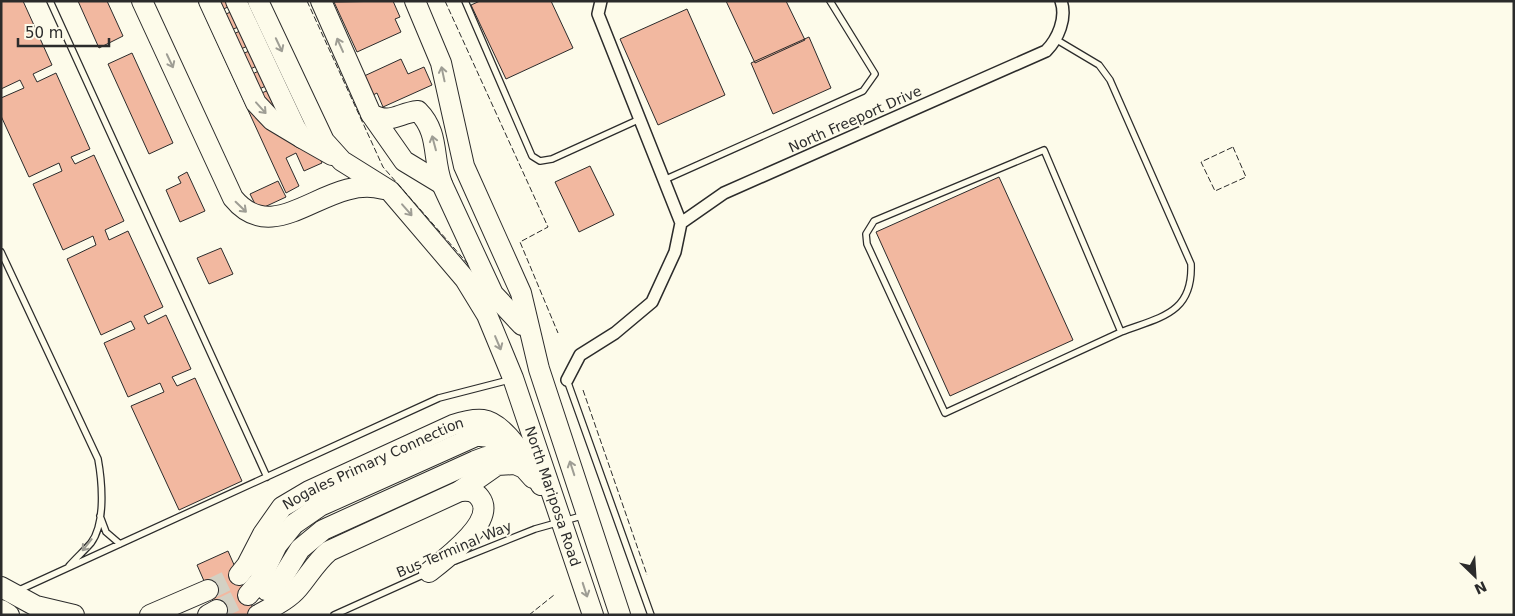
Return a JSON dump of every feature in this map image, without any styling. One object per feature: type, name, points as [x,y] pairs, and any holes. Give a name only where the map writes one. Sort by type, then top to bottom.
[{"type":"highway","points":[[209,1],[256,103],[272,120],[390,191],[465,279],[487,315],[513,378],[539,369],[521,294],[477,199],[464,166],[454,129],[441,63],[415,1]]},
{"type":"highway","points":[[236,1],[302,138]]},
{"type":"highway","points":[[320,1],[371,114],[404,161],[442,184]]},
{"type":"highway","points":[[143,2],[233,198],[242,209],[263,219],[278,217],[354,187],[369,185],[390,191]]},
{"type":"highway","points":[[261,6],[324,141],[342,161]]},
{"type":"highway","points":[[371,114],[380,119],[392,119],[409,112],[418,111],[422,115],[436,144],[438,175],[494,294],[500,304],[522,325]]},
{"type":"highway","points":[[454,129],[451,154],[452,174],[532,346]]},
{"type":"highway","name":"North Mariposa Road","points":[[539,369],[620,615]]},
{"type":"highway","name":"North Mariposa Road","points":[[513,378],[593,615]]},
{"type":"highway","name":"Nogales Primary Connection","points":[[251,594],[247,565],[263,534],[282,507],[309,491],[453,425],[470,420],[484,420],[493,424],[512,457],[557,511]]},
{"type":"highway","points":[[251,594],[277,604],[297,589],[316,562],[329,551],[460,490],[512,457]]},
{"type":"highway","points":[[251,594],[290,584],[310,555],[327,541],[512,457]]},
{"type":"highway","name":"Nogales Primary Connection","points":[[512,457],[527,461],[557,511]]},
{"type":"highway","points":[[429,572],[458,549],[474,530],[482,513],[483,501],[477,493],[469,490],[460,490]]},
{"type":"highway","points":[[5,599],[36,615]]},
{"type":"highway","points":[[5,599],[74,615]]},
{"type":"highway","points":[[150,615],[211,603]]},
{"type":"highway","points":[[173,615],[211,603]]},
{"type":"street","points":[[567,380],[580,355],[615,333],[652,302],[674,252],[681,223],[598,14],[601,1]]},
{"type":"street","points":[[1057,40],[1064,9],[1060,1]]},
{"type":"street","name":"North Freeport Drive","points":[[681,223],[724,193],[1046,51],[1057,40]]},
{"type":"lane","points":[[50,1],[267,477]]},
{"type":"lane","points":[[465,1],[532,156],[540,161],[552,159],[640,119]]},
{"type":"lane","points":[[664,180],[863,92],[875,74],[830,1]]},
{"type":"lane","points":[[1057,40],[1099,65],[1110,80],[1191,264],[1192,283],[1186,296],[1174,310],[945,412],[867,244],[866,234],[874,221],[1044,150],[1121,332]]},
{"type":"lane","points":[[1,252],[98,458],[103,485],[100,516],[92,541],[66,569]]},
{"type":"lane","points":[[5,599],[66,569],[439,398],[513,378]]},
{"type":"lane","points":[[567,380],[651,615]]},
{"type":"lane","name":"Bus Terminal Way","points":[[334,615],[429,572],[535,529],[557,511],[587,515]]},
{"type":"lane","points":[[100,516],[106,532],[120,544]]},
{"type":"building","points":[[1,1],[23,1],[52,65],[33,74],[37,82],[56,73],[90,149],[71,157],[75,164],[94,155],[124,221],[105,230],[109,240],[128,231],[163,307],[144,316],[148,324],[166,315],[191,369],[172,377],[177,386],[195,378],[242,481],[179,510],[131,406],[164,392],[160,383],[128,397],[104,343],[135,329],[131,321],[101,335],[67,259],[96,245],[93,236],[63,250],[33,184],[62,171],[59,163],[29,177],[1,116],[1,98],[24,88],[20,80],[1,89]]},
{"type":"building","points":[[78,1],[107,1],[123,36],[99,48]]},
{"type":"building","points":[[198,1],[241,1],[217,12],[220,17],[253,1],[260,17],[227,32],[229,36],[262,21],[269,37],[236,51],[238,56],[271,41],[278,56],[244,72],[246,77],[280,61],[287,76],[253,92],[255,96],[289,81],[296,95],[261,111],[263,116],[298,100],[307,119],[302,121],[322,163],[304,171],[296,153],[286,158],[299,186],[286,193]]},
{"type":"building","points":[[393,1],[400,17],[395,19],[401,32],[357,52],[334,2]]},
{"type":"building","points":[[480,1],[551,1],[573,48],[506,79],[471,5]]},
{"type":"building","points":[[726,1],[786,1],[805,40],[755,63]]},
{"type":"building","points":[[687,9],[725,95],[658,125],[620,39]]},
{"type":"building","points":[[809,37],[831,88],[773,114],[751,63]]},
{"type":"building","points":[[132,53],[173,143],[149,154],[108,64]]},
{"type":"building","points":[[401,59],[408,74],[424,67],[432,85],[383,107],[377,93],[371,96],[362,77]]},
{"type":"building","points":[[590,166],[614,215],[579,232],[555,182]]},
{"type":"building","points":[[187,172],[205,211],[180,222],[166,190],[181,183],[178,177]]},
{"type":"building","points":[[999,177],[1073,340],[950,396],[876,232]]},
{"type":"building","points":[[278,181],[286,197],[258,210],[250,194]]},
{"type":"building","points":[[221,248],[233,274],[209,284],[197,258]]},
{"type":"building","points":[[228,551],[256,615],[219,615],[197,565]]},
{"type":"tunnel","points":[[208,590],[239,575]]},
{"type":"tunnel","points":[[217,610],[248,595]]},
{"type":"fence","points":[[307,1],[383,167],[468,264]]},
{"type":"fence","points":[[445,1],[548,227],[520,242],[558,333]]},
{"type":"fence","points":[[1233,147],[1246,177],[1215,191],[1201,162],[1233,147]]},
{"type":"fence","points":[[583,390],[647,575]]},
{"type":"fence","points":[[529,615],[554,595]]}]
